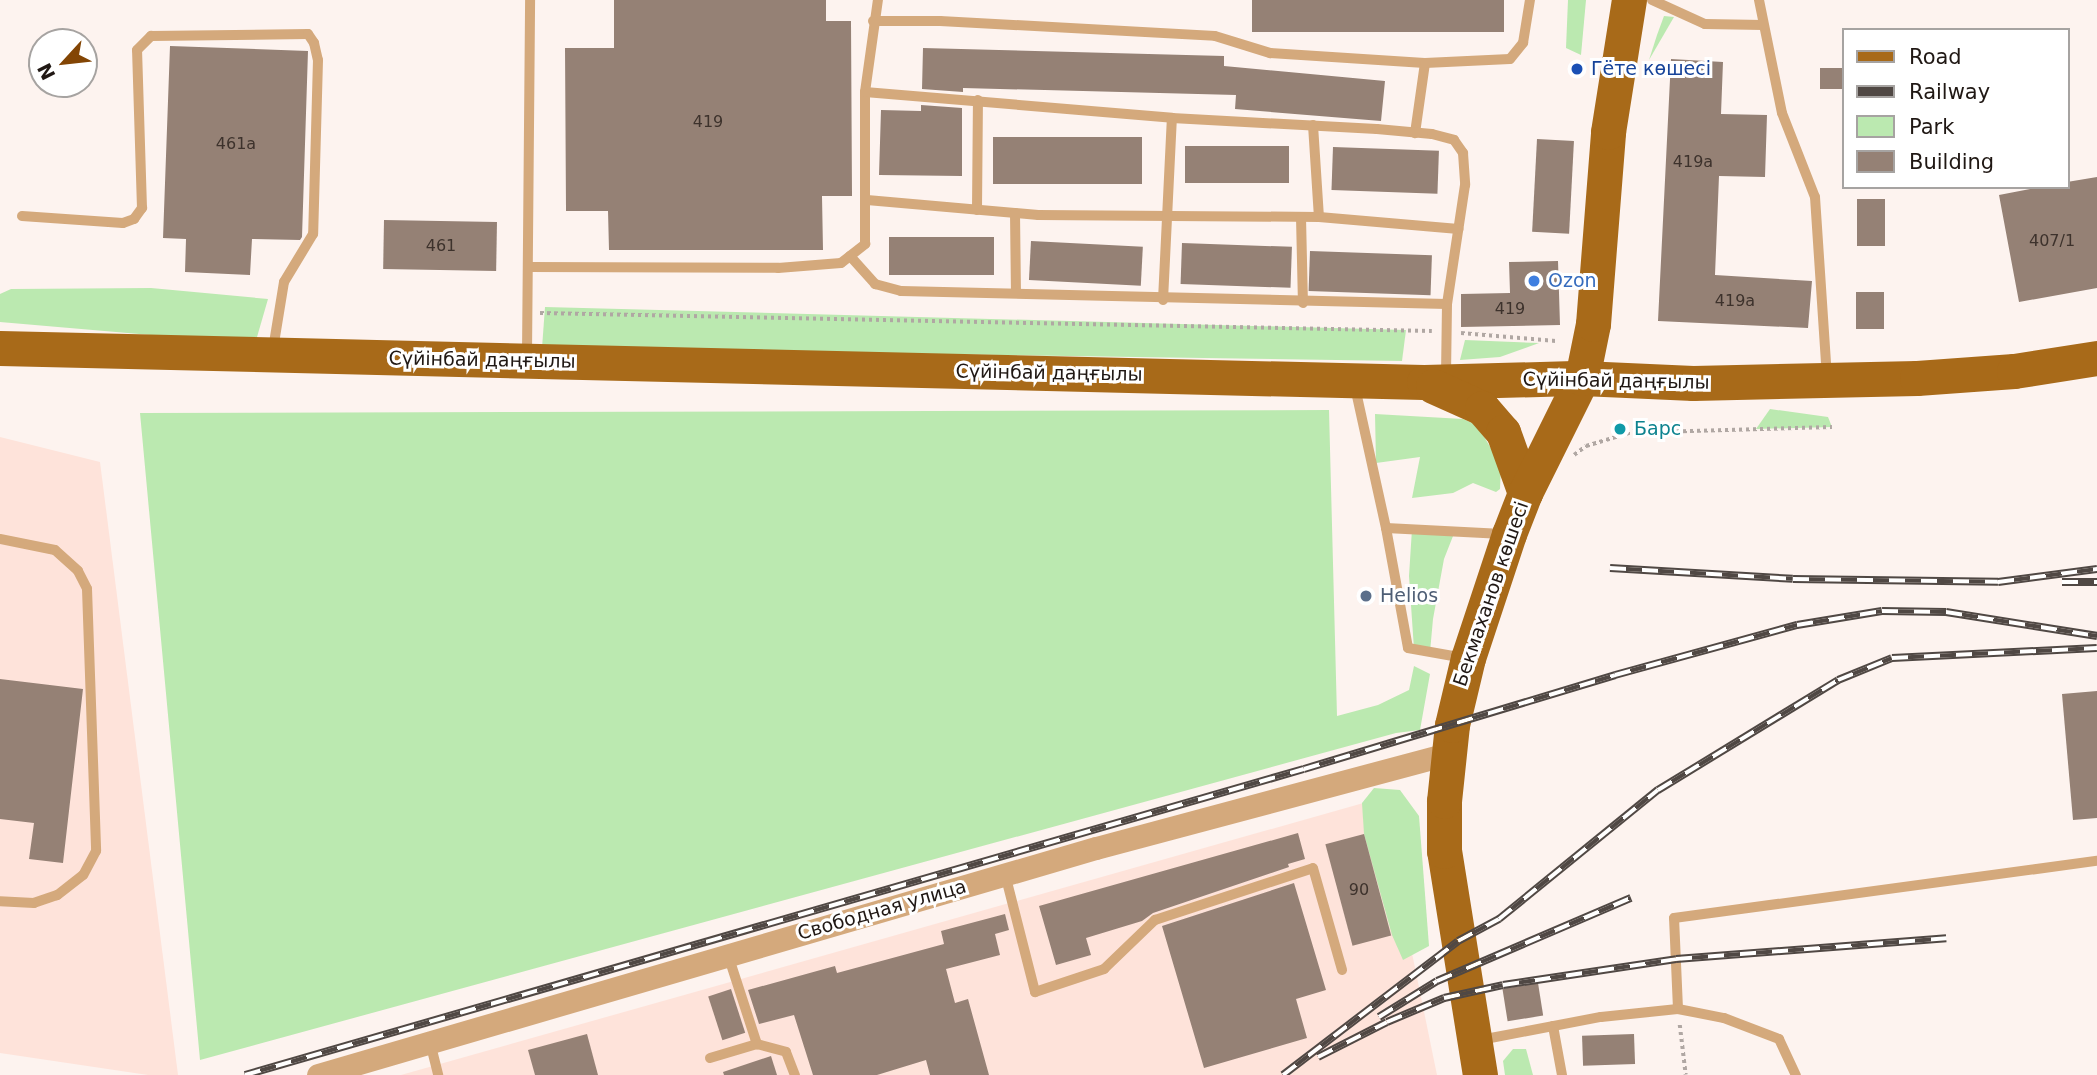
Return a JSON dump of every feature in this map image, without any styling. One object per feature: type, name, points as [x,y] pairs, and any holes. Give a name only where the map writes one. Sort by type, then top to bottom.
[{"type":"main road","name":"Бекмаханов көшесі","points":[[1480,1075],[1444,851],[1448,754],[1456,699],[1509,534],[1525,494],[1582,378],[1593,324],[1608,132],[1621,35],[1629,0]]},
{"type":"main road","name":"Сүйінбай даңғылы","points":[[0,348],[1435,382],[1582,378],[1693,383],[1827,380],[2014,371],[2097,358]]},
{"type":"main road","points":[[1435,382],[1482,408],[1503,432],[1525,494]]},
{"type":"street","name":"Свободная улица","points":[[318,1075],[1006,874],[1448,754]]},
{"type":"lane","points":[[527,361],[530,0]]},
{"type":"lane","points":[[529,267],[778,268],[841,263],[865,244],[865,92],[878,0]]},
{"type":"lane","points":[[873,21],[940,20],[1215,36],[1270,53],[1425,63],[1510,59],[1523,43],[1530,0]]},
{"type":"lane","points":[[1652,0],[1705,23],[1763,25]]},
{"type":"lane","points":[[1759,0],[1782,113],[1815,197],[1827,380]]},
{"type":"lane","points":[[22,216],[123,223],[134,219],[142,208],[137,50],[151,36],[308,34],[314,43],[318,60],[313,233],[284,282],[272,355]]},
{"type":"lane","points":[[1415,133],[1425,63]]},
{"type":"lane","points":[[865,92],[1172,118],[1415,133],[1454,140],[1463,153],[1465,185],[1447,304],[1446,331],[1435,382]]},
{"type":"lane","points":[[977,210],[978,100]]},
{"type":"lane","points":[[1163,300],[1172,118]]},
{"type":"lane","points":[[1313,125],[1319,217]]},
{"type":"lane","points":[[867,200],[1016,213],[1319,217],[1458,229]]},
{"type":"lane","points":[[1016,213],[1016,292]]},
{"type":"lane","points":[[1301,217],[1303,303]]},
{"type":"lane","points":[[850,256],[875,284],[901,291],[1016,292],[1163,300],[1447,304]]},
{"type":"lane","points":[[1353,380],[1386,528],[1408,648],[1468,659]]},
{"type":"lane","points":[[1386,528],[1509,534]]},
{"type":"lane","points":[[0,539],[55,550],[73,565],[87,590],[96,851],[83,875],[57,895],[34,902],[0,901]]},
{"type":"lane","points":[[1678,1009],[1674,918],[2097,861]]},
{"type":"lane","points":[[1006,874],[1035,992],[1104,969],[1155,920],[1313,868],[1342,970]]},
{"type":"lane","points":[[728,955],[757,1044]]},
{"type":"lane","points":[[1474,1041],[1553,1026],[1678,1009],[1724,1018],[1779,1039],[1797,1075]]},
{"type":"lane","points":[[1553,1026],[1562,1075]]},
{"type":"lane","points":[[430,1042],[438,1075]]},
{"type":"lane","points":[[710,1058],[757,1044],[786,1052],[795,1075]]},
{"type":"path","points":[[528,313],[1446,331],[1556,341]]},
{"type":"path","points":[[1566,461],[1586,446],[1642,429],[1654,432],[1832,427]]},
{"type":"path","points":[[1678,1009],[1686,1075]]},
{"type":"shaded area","points":[[0,437],[100,462],[178,1075],[148,1075],[0,1053]]},
{"type":"shaded area","points":[[1374,800],[1413,958],[1437,1075],[401,1075]]},
{"type":"green space","points":[[1568,0],[1586,0],[1581,55],[1566,48]]},
{"type":"green space","points":[[1664,16],[1674,17],[1649,60],[1657,35]]},
{"type":"green space","points":[[151,288],[268,299],[255,344],[0,322],[0,294],[11,289]]},
{"type":"green space","points":[[545,307],[1406,330],[1402,361],[542,348]]},
{"type":"green space","points":[[1465,340],[1539,343],[1500,357],[1460,360]]},
{"type":"green space","points":[[1770,409],[1828,417],[1832,427],[1756,429]]},
{"type":"green space","points":[[1329,410],[1337,716],[1378,705],[1409,690],[1414,666],[1430,674],[1420,730],[1396,733],[200,1060],[140,413]]},
{"type":"green space","points":[[1375,414],[1463,419],[1477,425],[1501,465],[1500,489],[1496,492],[1473,483],[1453,493],[1412,498],[1420,457],[1376,463]]},
{"type":"green space","points":[[1412,529],[1455,531],[1444,559],[1430,652],[1414,649],[1409,576]]},
{"type":"green space","points":[[1374,788],[1400,790],[1419,816],[1429,946],[1403,960],[1392,935],[1364,834],[1362,803]]},
{"type":"green space","points":[[1513,1049],[1526,1049],[1533,1075],[1505,1075],[1503,1061]]},
{"type":"building","points":[[614,0],[826,0],[826,21],[851,21],[852,196],[822,196],[823,250],[609,250],[608,211],[566,211],[565,48],[614,48]]},
{"type":"building","points":[[1252,0],[1504,0],[1504,32],[1252,32]]},
{"type":"building","points":[[170,46],[308,51],[302,237],[300,240],[252,239],[250,275],[185,272],[186,239],[163,238]]},
{"type":"building","points":[[923,48],[1224,56],[1224,66],[1385,81],[1381,121],[1235,109],[1236,95],[963,88],[963,92],[922,89]]},
{"type":"building","points":[[1671,59],[1723,62],[1721,114],[1767,115],[1765,177],[1719,176],[1715,275],[1812,281],[1808,328],[1658,321]]},
{"type":"building","points":[[1820,68],[1842,68],[1842,89],[1820,89]]},
{"type":"building","points":[[921,105],[962,108],[962,176],[879,175],[881,110],[921,111]]},
{"type":"building","points":[[993,137],[1142,137],[1142,184],[993,184]]},
{"type":"building","points":[[1537,139],[1574,141],[1569,234],[1532,232]]},
{"type":"building","points":[[1185,146],[1289,146],[1289,183],[1185,183]]},
{"type":"building","points":[[1333,147],[1439,151],[1437,194],[1331,190]]},
{"type":"building","points":[[2097,177],[2097,288],[2019,302],[1999,195],[2030,189],[2069,189],[2069,182]]},
{"type":"building","points":[[1857,199],[1885,199],[1885,246],[1857,246]]},
{"type":"building","points":[[384,220],[497,222],[496,271],[383,269]]},
{"type":"building","points":[[889,237],[994,237],[994,275],[889,275]]},
{"type":"building","points":[[1031,241],[1143,247],[1141,286],[1029,280]]},
{"type":"building","points":[[1182,243],[1292,247],[1291,288],[1181,284]]},
{"type":"building","points":[[1310,251],[1432,255],[1431,295],[1309,291]]},
{"type":"building","points":[[1558,261],[1560,325],[1461,327],[1461,294],[1510,293],[1509,262]]},
{"type":"building","points":[[1856,292],[1884,292],[1884,329],[1856,329]]},
{"type":"building","points":[[0,679],[83,689],[63,863],[29,859],[34,823],[0,819]]},
{"type":"building","points":[[2097,691],[2097,818],[2073,820],[2062,694]]},
{"type":"building","points":[[1298,833],[1305,859],[1288,864],[1289,867],[1153,913],[1142,921],[1086,938],[1091,955],[1056,965],[1039,906]]},
{"type":"building","points":[[1364,834],[1391,935],[1353,946],[1325,844]]},
{"type":"building","points":[[1294,883],[1326,990],[1296,999],[1307,1038],[1204,1068],[1162,926]]},
{"type":"building","points":[[1005,914],[1009,930],[995,934],[1000,955],[946,969],[955,1003],[968,999],[989,1075],[930,1075],[926,1060],[877,1075],[813,1075],[794,1015],[759,1024],[748,990],[835,966],[837,973],[944,944],[941,931]]},
{"type":"building","points":[[1538,983],[1543,1016],[1508,1021],[1502,989]]},
{"type":"building","points":[[731,989],[745,1033],[722,1040],[708,996]]},
{"type":"building","points":[[587,1034],[598,1075],[535,1075],[528,1050]]},
{"type":"building","points":[[1634,1034],[1635,1064],[1583,1066],[1582,1036]]},
{"type":"building","points":[[771,1056],[777,1075],[724,1075],[723,1072]]},
{"type":"railway","points":[[1610,568],[1793,579],[1998,582],[2097,569]]},
{"type":"railway","points":[[2062,582],[2097,582]]},
{"type":"railway","points":[[245,1075],[1304,769],[1615,675],[1797,625],[1882,611],[1946,612],[2097,636]]},
{"type":"railway","points":[[1283,1075],[1458,941],[1499,919],[1658,790],[1838,680],[1892,658],[2097,648]]},
{"type":"railway","points":[[1379,1017],[1437,981],[1631,898]]},
{"type":"railway","points":[[1318,1057],[1387,1022],[1444,998],[1503,985],[1676,959],[1946,938]]},
{"type":"place","name":"Гёте көшесі","points":[[1577,69]]},
{"type":"place","name":"Ozon","points":[[1534,281]]},
{"type":"place","name":"Барс","points":[[1620,429]]},
{"type":"place","name":"Helios","points":[[1366,596]]}]
